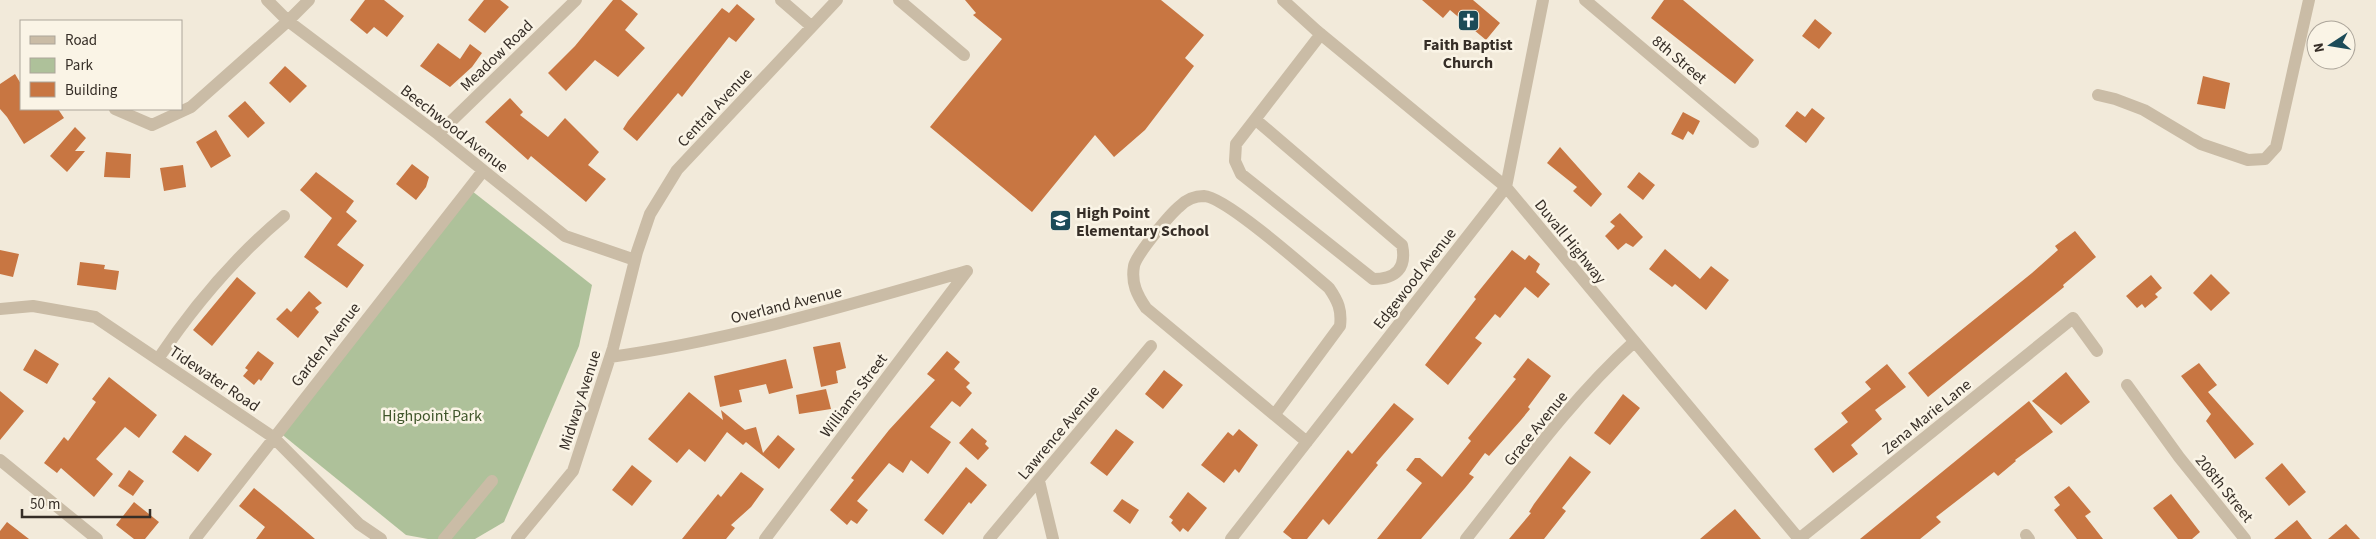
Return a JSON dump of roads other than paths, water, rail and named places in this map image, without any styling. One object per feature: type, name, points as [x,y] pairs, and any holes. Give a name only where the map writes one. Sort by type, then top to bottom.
[{"type":"street","name":"Beechwood Avenue","points":[[267,0],[288,21],[438,134],[565,236],[636,256]]},
{"type":"street","points":[[117,110],[152,125],[192,107],[288,21],[308,0]]},
{"type":"street","name":"Meadow Road","points":[[438,134],[576,0]]},
{"type":"street","points":[[781,0],[811,26]]},
{"type":"street","name":"Central Avenue","points":[[636,256],[650,214],[677,170],[837,0]]},
{"type":"street","points":[[899,0],[964,55]]},
{"type":"street","name":"Duvall Highway","points":[[1283,0],[1321,34],[1506,187],[1799,539]]},
{"type":"street","name":"Edgewood Avenue","points":[[1231,539],[1506,187],[1543,0]]},
{"type":"street","name":"8th Street","points":[[1585,0],[1753,142]]},
{"type":"street","points":[[2098,95],[2116,99],[2144,110],[2201,144],[2248,160],[2265,159],[2276,147],[2309,0]]},
{"type":"street","points":[[1256,120],[1402,245],[1405,258],[1398,272],[1386,279],[1373,279],[1241,174],[1235,161],[1236,144],[1321,34]]},
{"type":"street","name":"Garden Avenue","points":[[195,539],[483,171]]},
{"type":"street","points":[[1275,414],[1340,326],[1341,316],[1338,301],[1329,288],[1226,204],[1205,196],[1192,198],[1179,206],[1144,248],[1134,264],[1133,277],[1136,295],[1146,308],[1307,442]]},
{"type":"street","points":[[158,359],[179,328],[229,270],[261,235],[284,216]]},
{"type":"street","name":"Midway Avenue","points":[[517,539],[573,471],[610,357],[636,256]]},
{"type":"street","name":"Overland Avenue","points":[[610,357],[646,352],[765,328],[967,271]]},
{"type":"street","name":"Williams Street","points":[[765,539],[967,271]]},
{"type":"street","name":"Tidewater Road","points":[[0,310],[33,306],[95,317],[273,437],[360,524],[381,539]]},
{"type":"street","name":"Zena Marie Lane","points":[[1799,539],[2073,318],[2097,351]]},
{"type":"street","name":"Grace Avenue","points":[[1466,539],[1588,389],[1610,364],[1634,342]]},
{"type":"street","name":"Lawrence Avenue","points":[[989,539],[1151,346]]},
{"type":"street","name":"208th Street","points":[[2127,385],[2179,456],[2245,539]]},
{"type":"street","points":[[0,460],[97,539]]},
{"type":"street","points":[[444,539],[492,481]]},
{"type":"street","points":[[1039,481],[1053,539]]},
{"type":"place","name":"Faith Baptist Church","points":[[1468,20]]},
{"type":"place","name":"High Point Elementary School","points":[[1060,221]]},
{"type":"park label","name":"Highpoint Park","points":[[432,415]]}]
